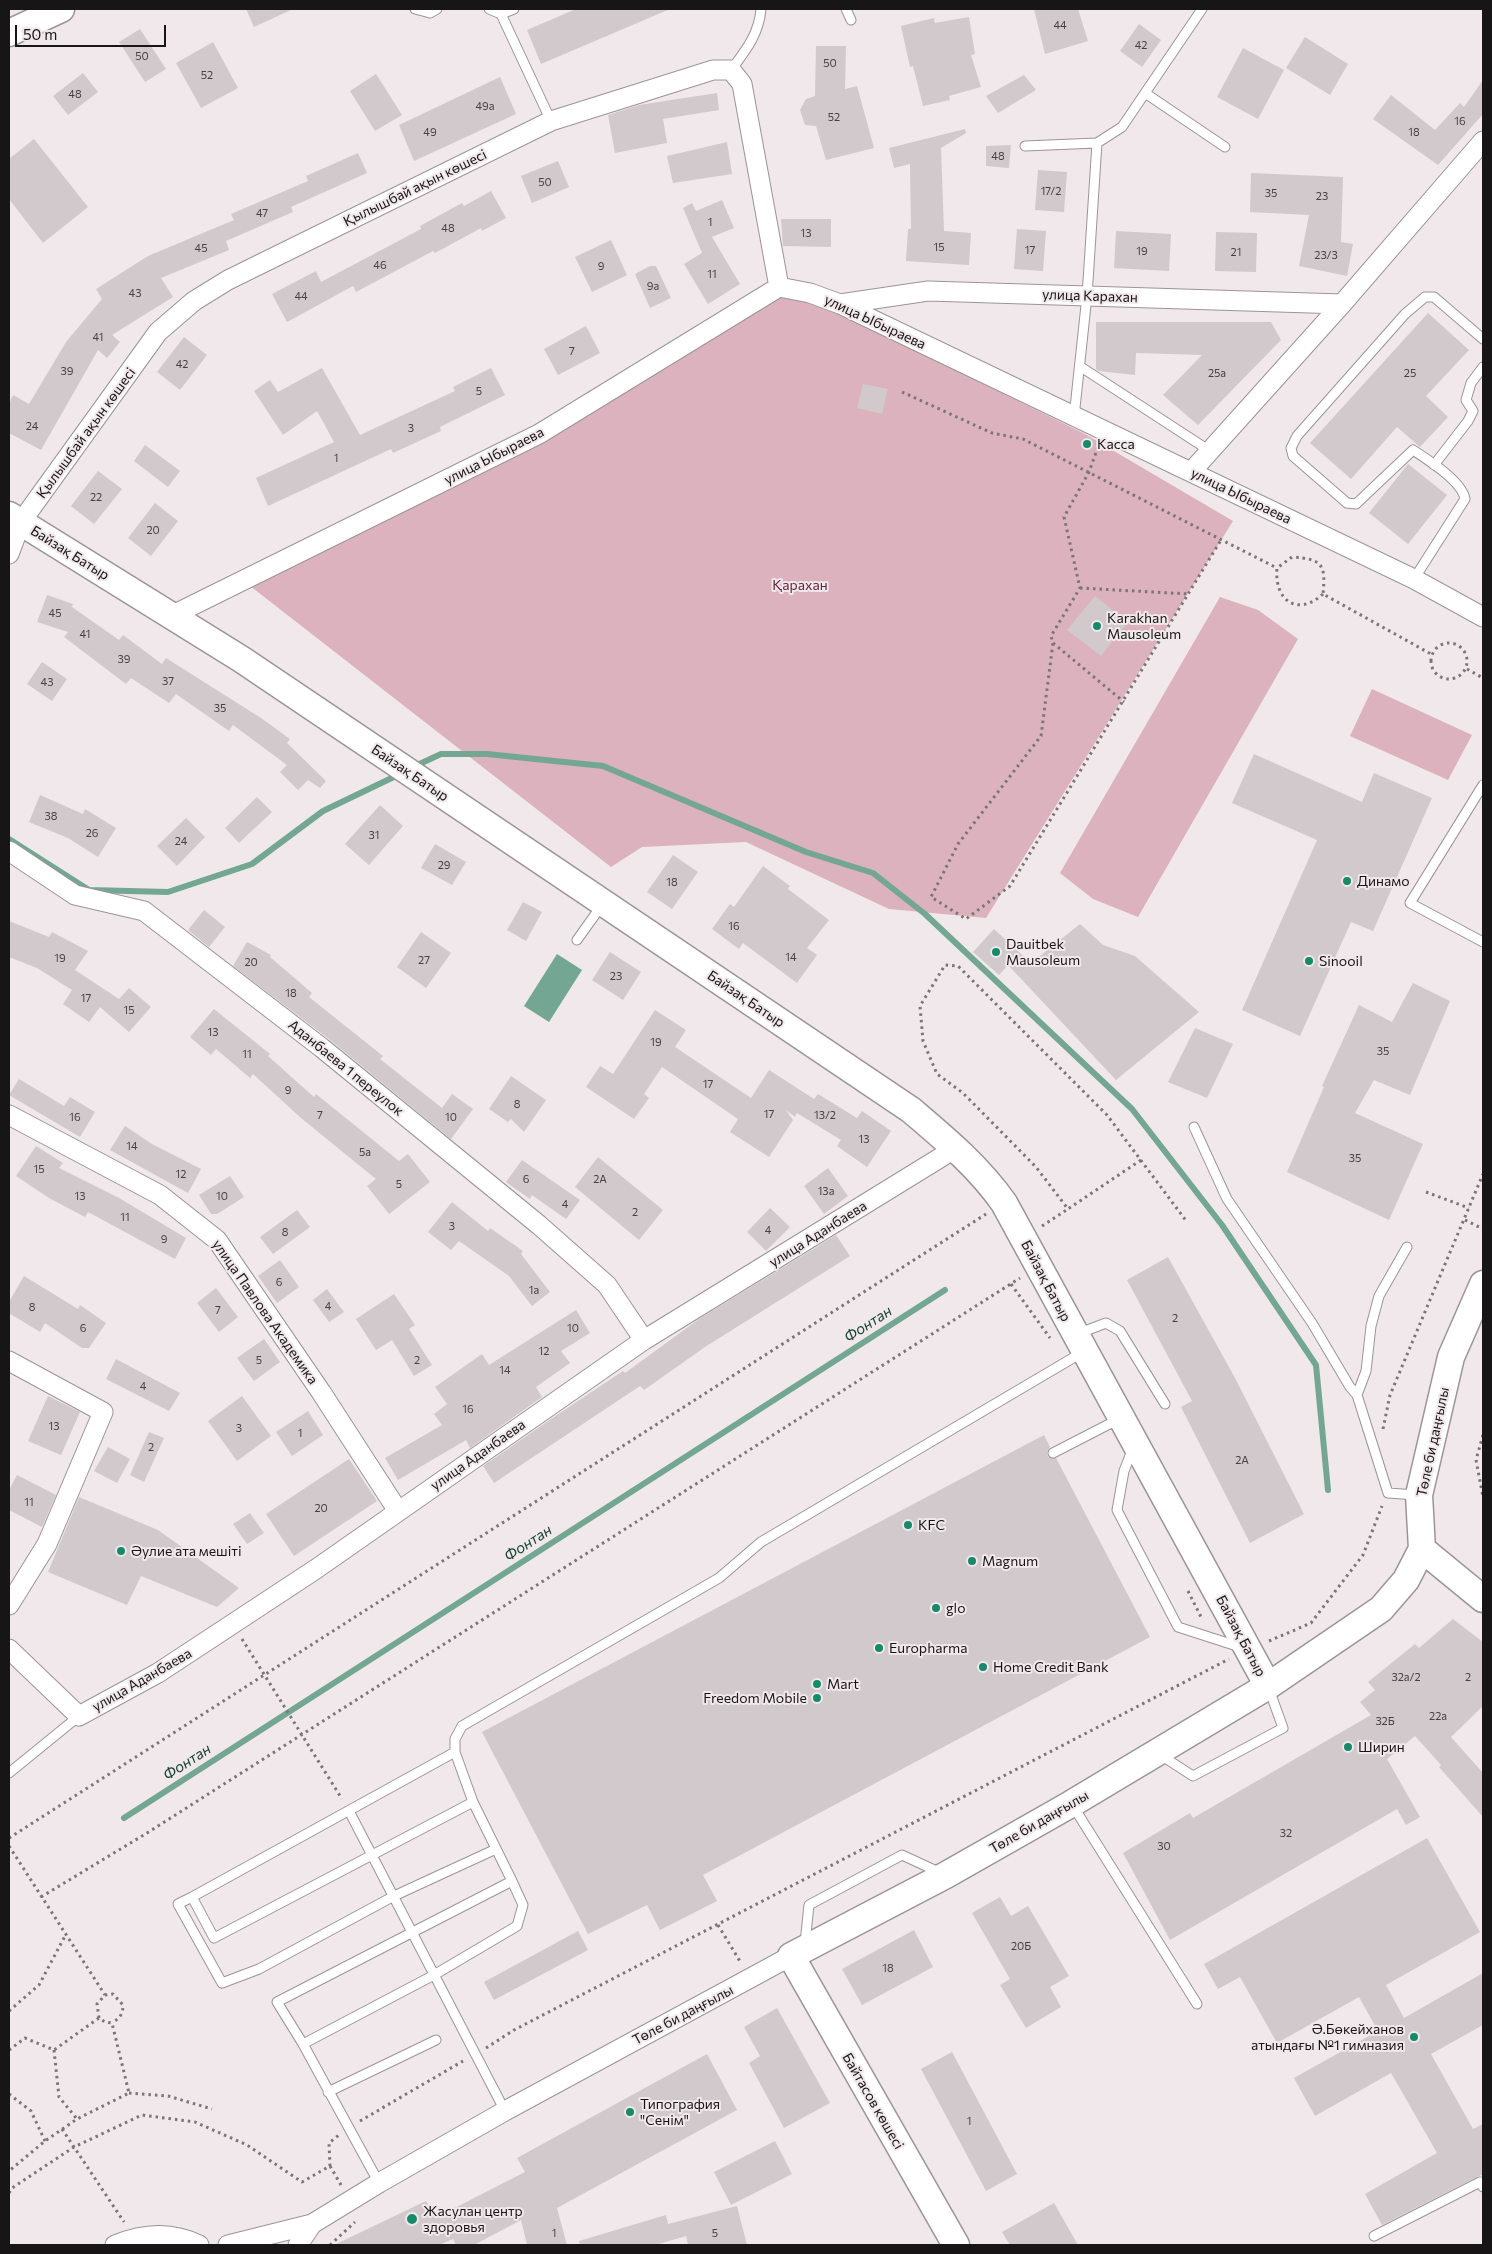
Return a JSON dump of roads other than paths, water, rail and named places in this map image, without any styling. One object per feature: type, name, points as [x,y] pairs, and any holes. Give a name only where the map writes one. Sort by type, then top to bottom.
[{"type":"street","points":[[9,33],[61,9]]},
{"type":"street","name":"Қылышбай ақын көшесі","points":[[9,554],[15,519],[158,332],[194,301],[228,280],[551,121],[713,70],[731,70]]},
{"type":"street","points":[[731,70],[742,84],[779,287]]},
{"type":"street","points":[[1191,472],[1342,304],[1483,141]]},
{"type":"street","name":"улица Ыбыраева","points":[[171,616],[539,434],[779,287],[810,293],[840,304],[1414,579],[1483,617]]},
{"type":"street","name":"улица Карахан","points":[[840,304],[928,291],[1342,304]]},
{"type":"street","name":"Байзақ Батыр","points":[[15,519],[241,659],[910,1110],[956,1148],[988,1180],[1004,1203],[1268,1686]]},
{"type":"street","name":"Аданбаева 1 переулок","points":[[9,851],[76,895],[144,911],[315,1042],[539,1225],[608,1285],[644,1340]]},
{"type":"street","name":"улица Павлова Академика","points":[[9,1115],[160,1195],[217,1240],[322,1392],[398,1511]]},
{"type":"street","name":"улица Аданбаева","points":[[79,1716],[158,1673],[232,1624],[644,1340],[956,1148]]},
{"type":"street","name":"Төле би даңғылы","points":[[312,2224],[378,2183],[505,2111],[946,1875],[1071,1804],[1268,1686],[1381,1609],[1406,1580],[1422,1549],[1419,1495],[1451,1357],[1483,1284]]},
{"type":"street","points":[[9,1361],[103,1412],[47,1544],[9,1605]]},
{"type":"street","points":[[1422,1549],[1483,1599]]},
{"type":"street","points":[[9,1649],[79,1716]]},
{"type":"street","name":"Байтасов көшесі","points":[[798,1953],[956,2245]]},
{"type":"street","points":[[228,2245],[312,2224]]},
{"type":"street","points":[[298,2245],[312,2224]]},
{"type":"street","points":[[115,2245],[134,2237],[160,2234],[186,2238],[200,2245]]},
{"type":"lane","points":[[415,9],[430,13],[437,9]]},
{"type":"lane","points":[[489,9],[501,14],[551,121]]},
{"type":"lane","points":[[501,14],[514,9]]},
{"type":"lane","points":[[731,70],[751,44],[760,24],[762,9]]},
{"type":"lane","points":[[846,9],[851,20]]},
{"type":"lane","points":[[1025,146],[1097,143],[1122,127],[1202,9]]},
{"type":"lane","points":[[1145,93],[1224,147]]},
{"type":"lane","points":[[1074,417],[1081,367],[1087,296],[1097,143]]},
{"type":"lane","points":[[1414,579],[1465,499],[1464,491],[1413,450],[1356,504],[1347,503],[1293,456],[1291,448],[1297,436],[1316,414],[1405,314],[1424,297],[1434,297],[1483,339]]},
{"type":"lane","points":[[1081,367],[1210,451]]},
{"type":"lane","points":[[1434,466],[1468,421],[1473,411],[1466,400],[1468,391],[1471,383],[1483,367]]},
{"type":"lane","points":[[1483,785],[1410,903],[1483,942]]},
{"type":"lane","points":[[577,940],[603,903]]},
{"type":"lane","points":[[1194,1127],[1227,1199],[1312,1323],[1350,1388],[1358,1396],[1388,1493],[1419,1495]]},
{"type":"lane","points":[[1358,1396],[1366,1371],[1371,1326],[1379,1296],[1407,1247]]},
{"type":"lane","points":[[303,2044],[434,1975],[517,1926],[523,1906],[473,1802],[454,1752],[455,1739],[462,1726],[719,1578],[761,1542],[1079,1343],[1106,1323],[1120,1331],[1165,1404]]},
{"type":"lane","points":[[1054,1453],[1121,1418]]},
{"type":"lane","points":[[1135,1443],[1124,1471],[1117,1510],[1178,1627],[1249,1650]]},
{"type":"lane","points":[[1157,1753],[1193,1776],[1283,1728],[1268,1686]]},
{"type":"lane","name":"улица Аданбаева","points":[[9,1773],[79,1716]]},
{"type":"lane","points":[[454,1752],[178,1904],[222,1983],[259,1969],[394,1896],[496,1849]]},
{"type":"lane","points":[[192,1897],[214,1938],[374,1856],[473,1802]]},
{"type":"lane","points":[[1071,1804],[1197,2004]]},
{"type":"lane","points":[[349,1811],[505,2111]]},
{"type":"lane","points":[[798,1953],[809,1905],[902,1855],[946,1875]]},
{"type":"lane","points":[[378,2183],[303,2044],[276,2002],[512,1881]]},
{"type":"lane","points":[[328,2092],[436,2040]]},
{"type":"lane","points":[[1374,2236],[1480,2182],[1483,2187]]},
{"type":"waterway","points":[[413,767],[441,754],[487,754],[603,766],[806,852],[873,873],[925,914],[1132,1109],[1222,1225],[1316,1365],[1328,1490]]},
{"type":"waterway","points":[[9,839],[89,890],[168,892],[252,864],[323,811],[400,774]]},
{"type":"waterway","name":"Фонтан","points":[[124,1818],[945,1290]]},
{"type":"place","name":"Касса","points":[[1087,444]]},
{"type":"place","name":"Karakhan Mausoleum","points":[[1097,626]]},
{"type":"place","name":"Динамо","points":[[1347,881]]},
{"type":"place","name":"Dauitbek Mausoleum","points":[[996,952]]},
{"type":"place","name":"Sinooil","points":[[1309,961]]},
{"type":"place","name":"KFC","points":[[908,1525]]},
{"type":"place","name":"Әулие ата мешіті","points":[[121,1551]]},
{"type":"place","name":"Magnum","points":[[972,1561]]},
{"type":"place","name":"glo","points":[[936,1608]]},
{"type":"place","name":"Europharma","points":[[879,1648]]},
{"type":"place","name":"Home Credit Bank","points":[[983,1667]]},
{"type":"place","name":"Mart","points":[[817,1684]]},
{"type":"place","name":"Freedom Mobile","points":[[817,1698]]},
{"type":"place","name":"Ширин","points":[[1348,1747]]},
{"type":"place","name":"Ә.Бөкейханов атындағы №1 гимназия","points":[[1414,2037]]},
{"type":"place","name":"Типография \"Сенім\"","points":[[630,2112]]},
{"type":"place","name":"Жасулан центр здоровья","points":[[412,2219]]},
{"type":"park label","name":"Қарахан","points":[[800,585]]}]
